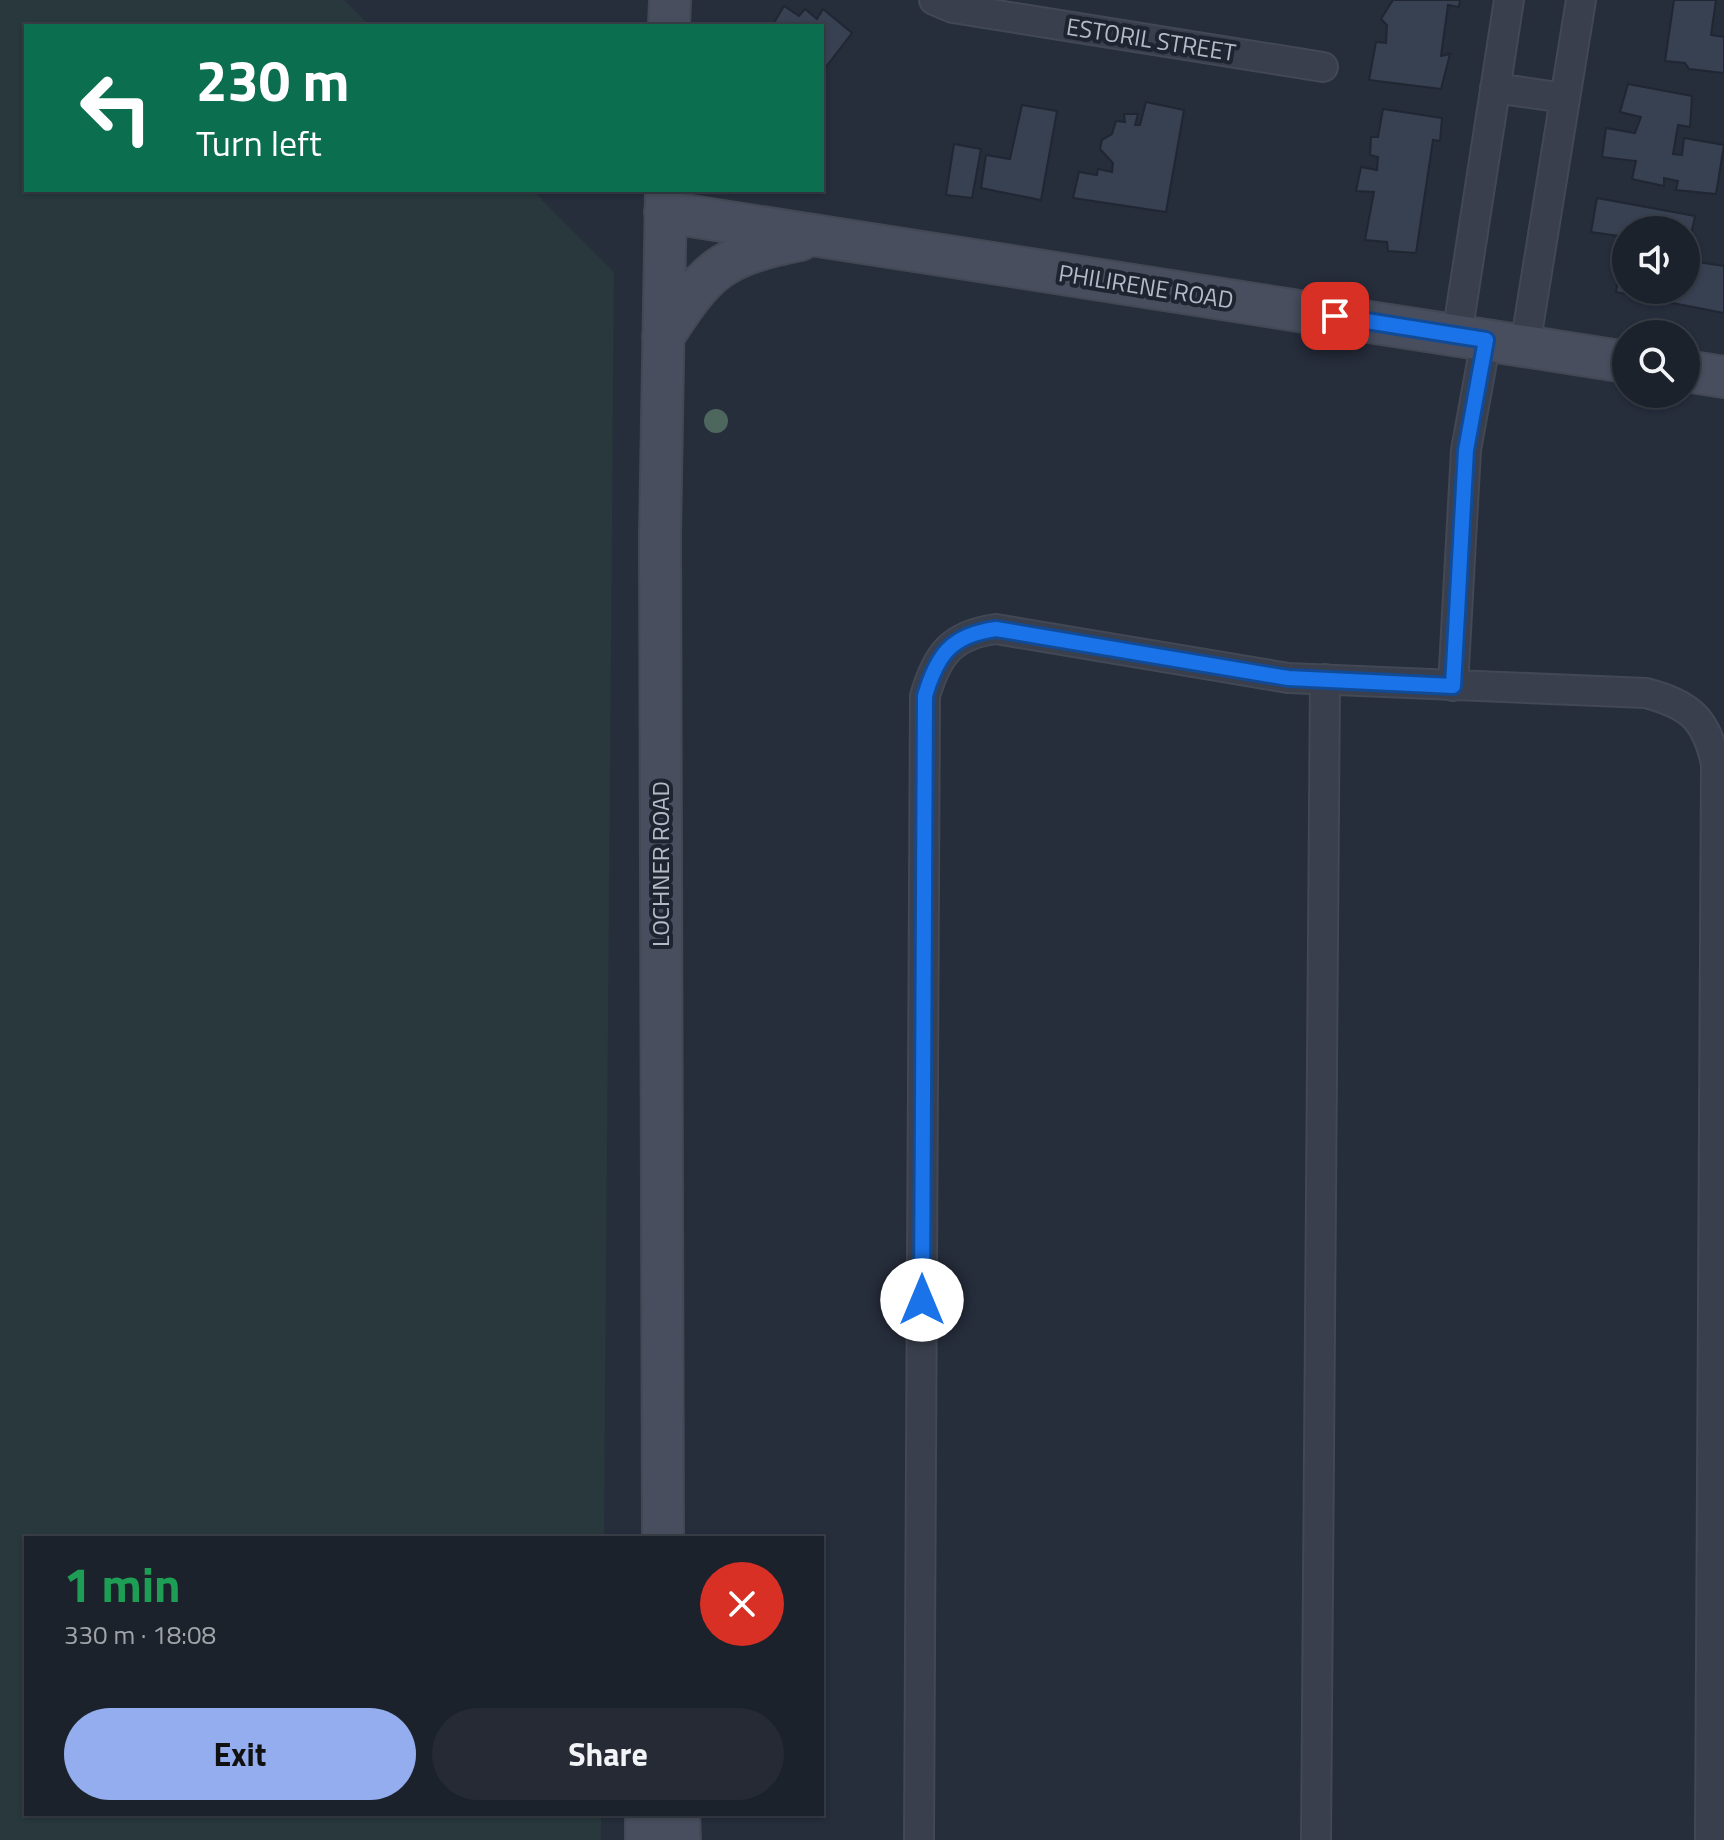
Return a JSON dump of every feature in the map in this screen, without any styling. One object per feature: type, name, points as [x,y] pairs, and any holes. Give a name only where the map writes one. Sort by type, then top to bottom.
[{"type":"street","points":[[669,24],[670,0]]},
{"type":"street","name":"ESTORIL STREET","points":[[934,0],[953,8],[1323,67]]},
{"type":"street","points":[[1453,686],[1472,337],[1495,88],[1508,6]]},
{"type":"street","points":[[1525,346],[1579,10]]},
{"type":"street","points":[[1495,88],[1564,98]]},
{"type":"street","name":"PHILIRENE ROAD","points":[[666,201],[820,236],[1612,360]]},
{"type":"street","name":"LOCHNER ROAD","points":[[663,1536],[660,535],[666,201]]},
{"type":"street","points":[[663,337],[703,279],[729,260],[762,247],[820,236]]},
{"type":"street","points":[[1700,373],[1724,377]]},
{"type":"street","points":[[919,1840],[925,696],[934,665],[951,646],[973,632],[996,629],[1288,678],[1646,693],[1676,701],[1697,716],[1711,739],[1716,779],[1710,1840]]},
{"type":"street","points":[[1316,1840],[1325,679]]},
{"type":"street","points":[[646,1816],[646,1840]]},
{"type":"street","points":[[679,1816],[680,1840]]},
{"type":"shaded area","points":[[0,0],[344,0],[368,24],[24,24],[24,192],[534,192],[614,272],[604,1536],[24,1536],[24,1816],[601,1816],[601,1840],[0,1840]]},
{"type":"building","points":[[1393,0],[1460,0],[1459,7],[1448,5],[1441,56],[1450,54],[1441,89],[1369,80],[1376,42],[1386,43],[1387,25],[1381,19]]},
{"type":"building","points":[[1674,0],[1716,0],[1711,35],[1724,37],[1724,73],[1689,69],[1685,63],[1665,61]]},
{"type":"building","points":[[784,6],[799,16],[805,9],[817,19],[823,9],[852,33],[824,69],[824,24],[773,24]]},
{"type":"building","points":[[1628,84],[1692,96],[1690,127],[1678,125],[1673,154],[1682,155],[1684,138],[1724,145],[1716,194],[1676,190],[1678,181],[1664,178],[1664,186],[1632,179],[1636,161],[1602,157],[1606,128],[1635,133],[1641,117],[1620,112]]},
{"type":"building","points":[[1146,102],[1184,110],[1166,212],[1073,198],[1079,172],[1097,175],[1098,169],[1112,172],[1113,163],[1100,149],[1102,140],[1112,134],[1116,121],[1125,122],[1124,114],[1138,114],[1135,125],[1140,125]]},
{"type":"building","points":[[1022,105],[1057,111],[1041,200],[981,188],[986,155],[1010,159]]},
{"type":"building","points":[[1383,109],[1442,118],[1440,141],[1433,140],[1416,253],[1388,251],[1387,242],[1365,240],[1374,192],[1356,191],[1361,167],[1377,170],[1378,157],[1370,155],[1371,137],[1378,137]]},
{"type":"building","points":[[954,144],[981,149],[972,198],[946,195]]},
{"type":"building","points":[[1597,198],[1695,216],[1612,216],[1612,235],[1591,232]]},
{"type":"building","points":[[1700,262],[1724,266],[1724,313],[1678,304],[1700,304]]},
{"type":"route","points":[[922,1300],[925,696],[934,665],[951,646],[973,632],[996,629],[1288,678],[1453,686],[1466,450],[1486,340],[1335,316]]}]
